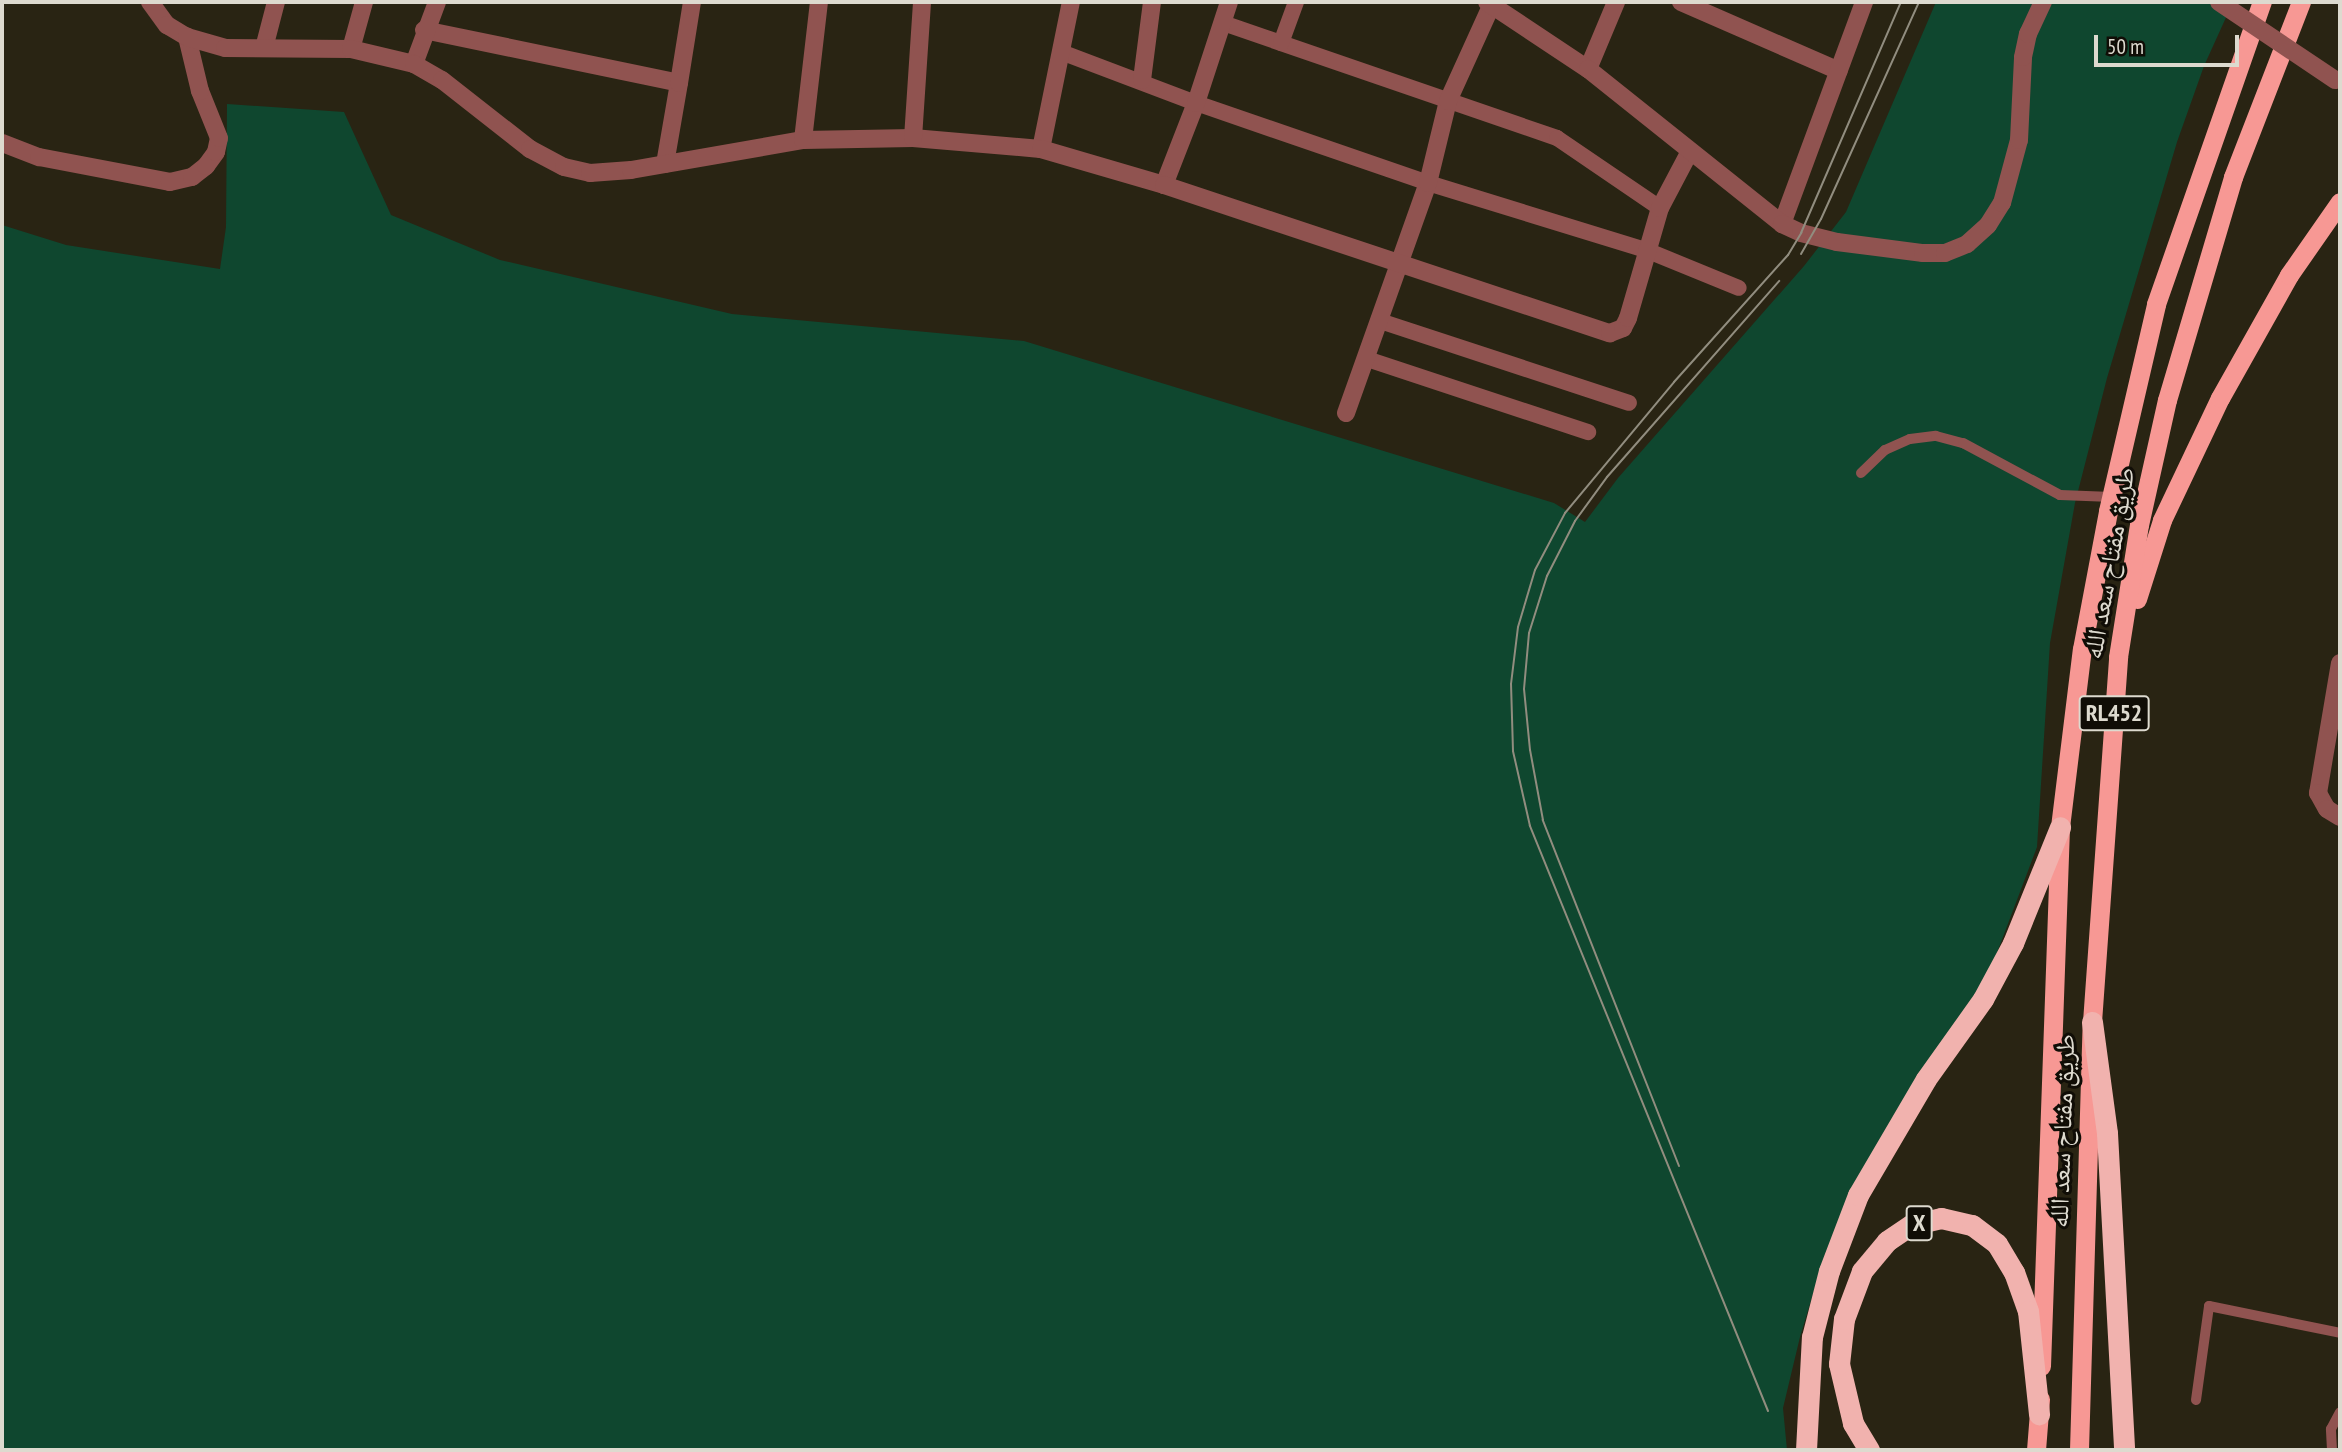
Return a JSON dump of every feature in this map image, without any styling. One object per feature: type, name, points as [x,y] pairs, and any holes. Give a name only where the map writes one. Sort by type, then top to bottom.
[{"type":"highway","name":"طريق مفتاح سعد الله","points":[[2036,1450],[2060,827],[2082,649],[2112,497],[2156,304],[2262,2]]},
{"type":"highway","name":"طريق مفتاح سعد الله","points":[[2079,1450],[2092,1022],[2118,657],[2139,525],[2167,400],[2233,177],[2301,2]]},
{"type":"highway","points":[[2118,657],[2162,520],[2220,398],[2289,275],[2340,202]]},
{"type":"highway","points":[[1806,1450],[1812,1337],[1829,1271],[1858,1195],[1919,1089],[1983,999],[2013,943],[2060,827]]},
{"type":"highway","points":[[2092,1022],[2107,1133],[2124,1450]]},
{"type":"highway","name":"X","points":[[1869,1450],[1853,1423],[1839,1364],[1844,1320],[1862,1270],[1887,1241],[1912,1225],[1941,1218],[1972,1225],[1997,1244],[2014,1272],[2028,1311],[2039,1414]]},
{"type":"street","points":[[150,2],[167,25],[187,37],[225,48],[351,49],[414,64],[442,80],[530,149],[564,167],[590,173],[665,164],[803,140],[913,138],[1041,149],[1164,185],[1610,333],[1618,332],[1628,318],[1660,208],[1690,151]]},
{"type":"street","points":[[264,48],[276,2]]},
{"type":"street","points":[[351,49],[364,2]]},
{"type":"street","points":[[414,64],[424,30],[437,2]]},
{"type":"street","points":[[665,164],[692,2]]},
{"type":"street","points":[[803,140],[819,2]]},
{"type":"street","points":[[913,138],[922,2]]},
{"type":"street","points":[[1041,149],[1071,2]]},
{"type":"street","points":[[1142,80],[1152,2]]},
{"type":"street","points":[[1164,185],[1196,103],[1229,2]]},
{"type":"street","points":[[1281,43],[1296,2]]},
{"type":"street","points":[[1588,69],[1616,2]]},
{"type":"street","points":[[1681,2],[1839,72]]},
{"type":"street","points":[[1782,224],[1864,2]]},
{"type":"street","points":[[2219,2],[2338,81]]},
{"type":"street","points":[[1346,413],[1428,183],[1448,102],[1491,3],[1588,69],[1782,224],[1801,233],[1837,242],[1923,253],[1945,253],[1967,244],[1987,225],[2002,203],[2019,140],[2023,57],[2028,34],[2043,4]]},
{"type":"street","points":[[1223,23],[1556,138],[1660,208]]},
{"type":"street","points":[[424,30],[680,83]]},
{"type":"street","points":[[2,143],[39,157],[170,182],[192,177],[211,159],[219,138],[200,91],[187,37]]},
{"type":"street","points":[[1061,52],[1142,80],[1196,103],[1428,183],[1646,250],[1739,288]]},
{"type":"street","points":[[1380,321],[1629,403]]},
{"type":"street","points":[[1367,359],[1588,432]]},
{"type":"street","points":[[2340,663],[2318,793],[2327,808],[2340,817]]},
{"type":"lane","points":[[1861,473],[1885,450],[1910,439],[1936,436],[1963,443],[2060,495],[2112,497]]},
{"type":"lane","points":[[2196,1400],[2209,1306],[2340,1333]]},
{"type":"lane","points":[[2332,1450],[2330,1429],[2340,1412]]},
{"type":"green space","points":[[1936,2],[2233,2],[2204,66],[2177,142],[2107,378],[2075,503],[2050,643],[2037,847],[1984,987],[1825,1254],[1800,1337],[1783,1408],[1787,1450],[2,1450],[2,225],[66,245],[220,269],[226,227],[227,104],[344,112],[391,215],[500,260],[732,314],[1024,341],[1554,503],[1585,522],[1618,478],[1804,266],[1846,212]]},
{"type":"tram line","points":[[1768,1411],[1530,826],[1513,751],[1511,684],[1518,627],[1535,570],[1565,513],[1674,382],[1788,255],[1801,233],[1901,2]]},
{"type":"tram line","points":[[1801,254],[1821,219],[1919,2]]},
{"type":"tram line","points":[[1679,1166],[1543,820],[1530,750],[1524,689],[1529,633],[1547,576],[1575,521],[1607,477],[1779,281]]}]
